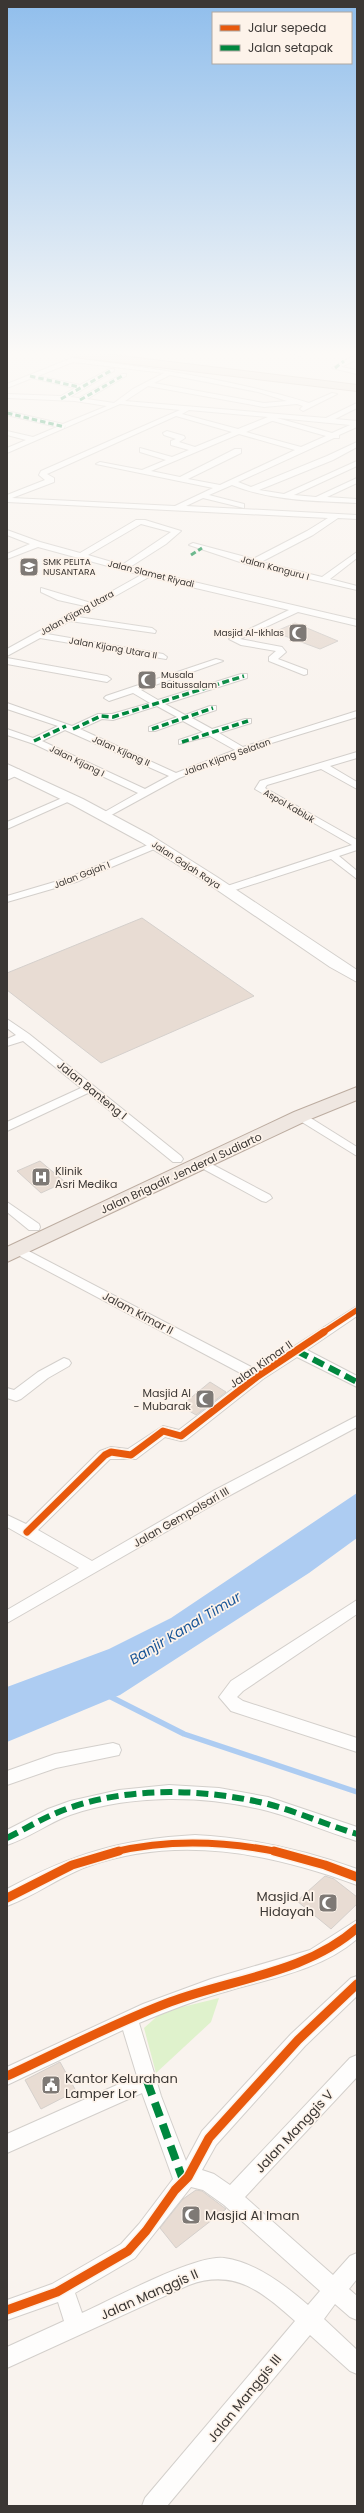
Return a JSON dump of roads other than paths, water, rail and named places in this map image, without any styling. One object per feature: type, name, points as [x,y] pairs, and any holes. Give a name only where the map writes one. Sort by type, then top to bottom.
[{"type":"main road","name":"Jalan Gajah Raya","points":[[10,772],[69,798],[155,845],[226,890],[316,953],[357,977]]},
{"type":"main road","name":"Jalan Brigadir Jenderal Sudiarto","points":[[11,1248],[34,1227],[177,1159],[357,1079]]},
{"type":"main road","name":"Jalan Brigadir Jenderal Sudiarto","points":[[11,1248],[202,1163],[301,1116],[357,1093]]},
{"type":"street","points":[[7,499],[51,480],[43,475],[48,471]]},
{"type":"street","points":[[139,471],[220,487]]},
{"type":"street","points":[[182,479],[197,471]]},
{"type":"street","points":[[175,508],[255,471]]},
{"type":"street","points":[[250,491],[298,471]]},
{"type":"street","points":[[284,496],[339,471]]},
{"type":"street","points":[[317,499],[357,480]]},
{"type":"street","points":[[231,482],[250,491],[284,496],[357,501]]},
{"type":"street","points":[[202,496],[264,513]]},
{"type":"street","points":[[7,499],[357,517]]},
{"type":"street","points":[[252,563],[310,533],[336,516],[357,505]]},
{"type":"street","points":[[81,556],[139,522],[145,522],[177,531],[177,533],[124,567]]},
{"type":"street","name":"Jalan Slamet Riyadi","points":[[7,532],[37,544],[148,574],[357,623]]},
{"type":"street","points":[[7,557],[37,544]]},
{"type":"street","name":"Jalan Kanguru I","points":[[193,545],[252,563],[357,588]]},
{"type":"street","points":[[191,555],[202,548]]},
{"type":"street","points":[[324,580],[357,554]]},
{"type":"street","name":"Jalan Kijang Utara","points":[[7,653],[148,574]]},
{"type":"street","points":[[44,590],[61,598],[91,605]]},
{"type":"street","points":[[297,609],[233,639],[244,643],[277,648],[282,652],[271,658],[304,672]]},
{"type":"street","points":[[347,621],[357,614]]},
{"type":"street","points":[[68,618],[152,631]]},
{"type":"street","name":"Jalan Kijang Utara II","points":[[38,635],[163,657]]},
{"type":"street","points":[[7,661],[107,679]]},
{"type":"street","points":[[109,698],[218,661]]},
{"type":"street","points":[[34,741],[101,716],[113,717],[244,676]]},
{"type":"street","points":[[134,690],[186,717],[242,750]]},
{"type":"street","name":"Jalan Kijang II","points":[[7,706],[69,728],[176,776]]},
{"type":"street","points":[[152,729],[213,708]]},
{"type":"street","name":"Jalan Kijang Selatan","points":[[104,816],[176,776],[242,750],[357,714]]},
{"type":"street","points":[[182,742],[248,722]]},
{"type":"street","name":"Jalan Kijang I","points":[[7,732],[34,741],[145,793]]},
{"type":"street","name":"Aspol Kabluk","points":[[357,755],[263,783],[260,789],[357,845]]},
{"type":"street","points":[[321,765],[357,786]]},
{"type":"street","points":[[7,826],[69,798]]},
{"type":"street","name":"Jalan Gajah I","points":[[7,899],[72,880],[155,845]]},
{"type":"street","name":"Aspol Kabluk","points":[[226,890],[332,855],[357,845]]},
{"type":"street","points":[[332,855],[357,876]]},
{"type":"street","name":"Jalan Banteng I","points":[[7,1022],[177,1159]]},
{"type":"street","points":[[7,1043],[25,1036]]},
{"type":"street","points":[[7,1127],[90,1088]]},
{"type":"street","points":[[301,1116],[357,1152]]},
{"type":"street","points":[[202,1163],[266,1198]]},
{"type":"street","points":[[7,1206],[34,1227]]},
{"type":"street","name":"Jalam Kimar II","points":[[11,1248],[258,1376]]},
{"type":"street","name":"Jalan Kimar II","points":[[27,1532],[104,1455],[111,1452],[131,1455],[163,1431],[181,1436],[258,1376],[355,1313]]},
{"type":"street","points":[[297,1351],[357,1382]]},
{"type":"street","points":[[7,1393],[16,1396],[44,1375],[64,1363]]},
{"type":"street","name":"Jalan Gempolsari III","points":[[7,1617],[218,1495],[357,1421]]},
{"type":"street","points":[[7,1520],[92,1568]]},
{"type":"street","points":[[357,1606],[236,1686],[227,1697],[237,1706],[357,1745]]},
{"type":"street","points":[[7,1778],[55,1761],[113,1750]]},
{"type":"street","points":[[7,1838],[70,1808],[105,1800],[164,1792],[214,1794],[240,1798],[291,1811],[357,1834]]},
{"type":"street","points":[[7,1898],[47,1876],[94,1858],[136,1847],[184,1842],[234,1843],[318,1861],[357,1877]]},
{"type":"street","points":[[7,2076],[129,2020],[216,1986],[297,1965],[321,1955],[345,1940],[357,1928]]},
{"type":"street","points":[[7,2310],[63,2288],[98,2270],[128,2251],[146,2231],[185,2179],[209,2138],[250,2091],[357,1984]]},
{"type":"street","points":[[129,2020],[147,2081],[185,2179]]},
{"type":"street","name":"Jalan Manggis V","points":[[231,2198],[357,2064]]},
{"type":"street","points":[[7,2144],[147,2081]]},
{"type":"street","points":[[185,2179],[207,2181],[231,2198],[357,2310]]},
{"type":"street","name":"Jalan Manggis III","points":[[153,2506],[192,2462],[308,2319],[357,2262]]},
{"type":"street","name":"Jalan Manggis II","points":[[7,2358],[184,2277],[212,2268],[242,2272],[260,2282],[308,2319],[357,2364]]},
{"type":"street","points":[[63,2288],[76,2326]]},
{"type":"water","name":"Banjir Kanal Timur","points":[[357,1493],[357,1538],[309,1573],[120,1695],[7,1742],[7,1687],[109,1649],[171,1618]]},
{"type":"waterway","points":[[109,1696],[184,1734],[357,1792]]},
{"type":"place","name":"SMK PELITA NUSANTARA","points":[[29,567]]},
{"type":"place","name":"Masjid Al-Ikhlas","points":[[298,633]]},
{"type":"place","name":"Musala Baitussalam","points":[[147,680]]},
{"type":"place","name":"Klinik Asri Medika","points":[[41,1177]]},
{"type":"place","name":"Masjid Al - Mubarak","points":[[205,1399]]},
{"type":"place","name":"Masjid Al Hidayah","points":[[328,1903]]},
{"type":"place","name":"Kantor Kelurahan Lamper Lor","points":[[51,2085]]},
{"type":"place","name":"Masjid Al Iman","points":[[191,2215]]}]
